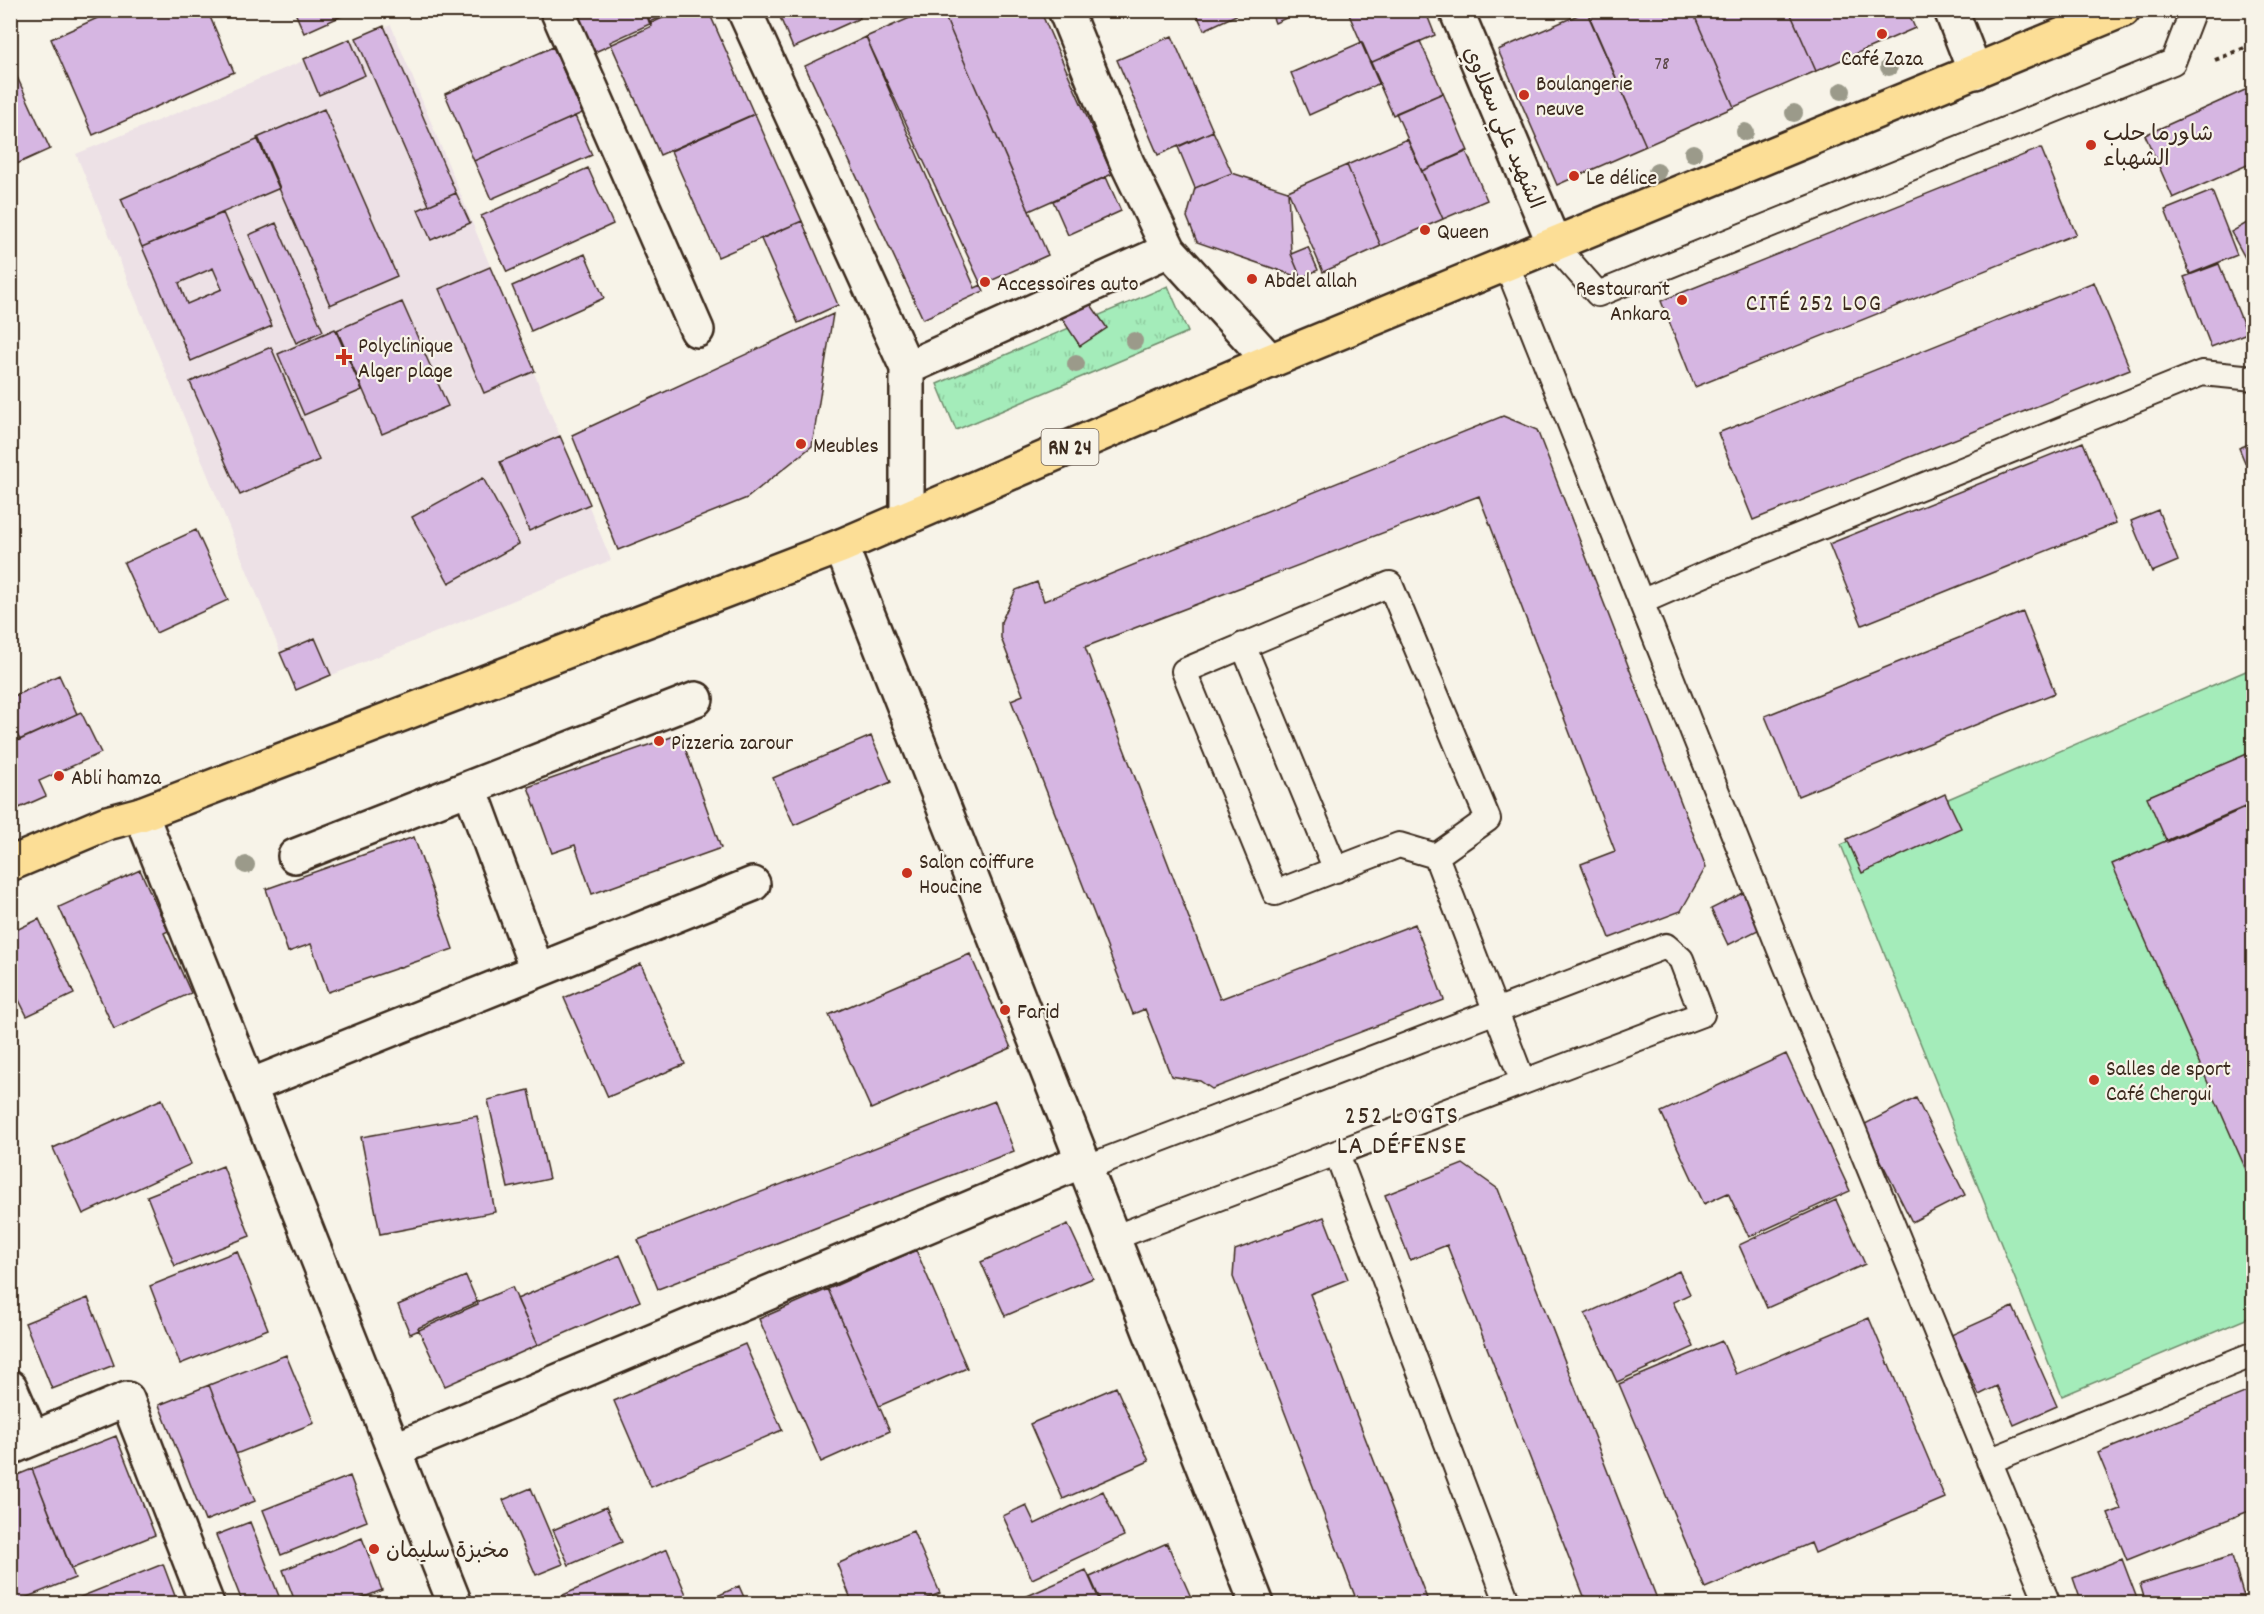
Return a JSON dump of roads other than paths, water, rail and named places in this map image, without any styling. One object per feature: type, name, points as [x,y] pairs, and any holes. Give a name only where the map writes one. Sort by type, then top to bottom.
[{"type":"main road","name":"RN 24","points":[[10,864],[107,823],[141,814],[841,546],[1270,361],[2123,10]]},
{"type":"street","points":[[557,10],[697,330]]},
{"type":"street","points":[[744,10],[908,368],[907,518]]},
{"type":"street","points":[[1065,10],[1127,163],[1169,250],[1270,361]]},
{"type":"street","name":"الشهيد علي سعلاوي","points":[[1456,10],[1554,244]]},
{"type":"street","points":[[1951,10],[1975,72]]},
{"type":"street","points":[[908,368],[1169,250]]},
{"type":"street","points":[[841,546],[1257,1604]]},
{"type":"street","points":[[295,856],[696,699]]},
{"type":"street","points":[[471,788],[537,970]]},
{"type":"street","points":[[141,814],[455,1604]]},
{"type":"street","points":[[250,1086],[753,884]]},
{"type":"street","points":[[394,1450],[1084,1165]]},
{"type":"street","points":[[10,1387],[21,1443],[127,1399],[207,1604]]},
{"type":"lane","points":[[1554,244],[1598,294],[2173,62],[2193,10]]},
{"type":"lane","points":[[1506,263],[1786,965],[2048,1604]]},
{"type":"lane","points":[[1641,602],[1712,570],[2202,373],[2253,378]]},
{"type":"lane","points":[[1390,584],[1488,819],[1436,856],[1398,845],[1275,894],[1184,670],[1390,584]]},
{"type":"lane","points":[[1243,645],[1336,870]]},
{"type":"lane","points":[[1436,856],[1523,1082]]},
{"type":"lane","points":[[1084,1165],[1666,946],[1681,959],[1702,1014],[1113,1238]]},
{"type":"lane","points":[[1337,1154],[1508,1604]]},
{"type":"lane","points":[[1989,1461],[2253,1354]]},
{"type":"place","name":"Café Zaza","points":[[1882,34]]},
{"type":"place","name":"Boulangerie neuve","points":[[1524,95]]},
{"type":"place","name":"شاورما حلب الشهباء","points":[[2091,145]]},
{"type":"place","name":"Le délice","points":[[1574,176]]},
{"type":"place","name":"Queen","points":[[1425,230]]},
{"type":"place","name":"Abdel allah","points":[[1252,279]]},
{"type":"place","name":"Accessoires auto","points":[[985,282]]},
{"type":"place","name":"Restaurant Ankara","points":[[1682,300]]},
{"type":"place","name":"Polyclinique Alger plage","points":[[344,357]]},
{"type":"place","name":"Meubles","points":[[801,444]]},
{"type":"place","name":"Pizzeria zarour","points":[[659,741]]},
{"type":"place","name":"Abli hamza","points":[[59,776]]},
{"type":"place","name":"Salon coiffure Houcine","points":[[907,873]]},
{"type":"place","name":"Farid","points":[[1005,1010]]},
{"type":"place","name":"Salles de sport Café Chergui","points":[[2094,1080]]},
{"type":"place","name":"مخبزة سليمان","points":[[374,1549]]},
{"type":"district","name":"CITÉ 252 LOG","points":[[1814,302]]},
{"type":"district","name":"252 LOGTS LA DÉFENSE","points":[[1402,1129]]}]
